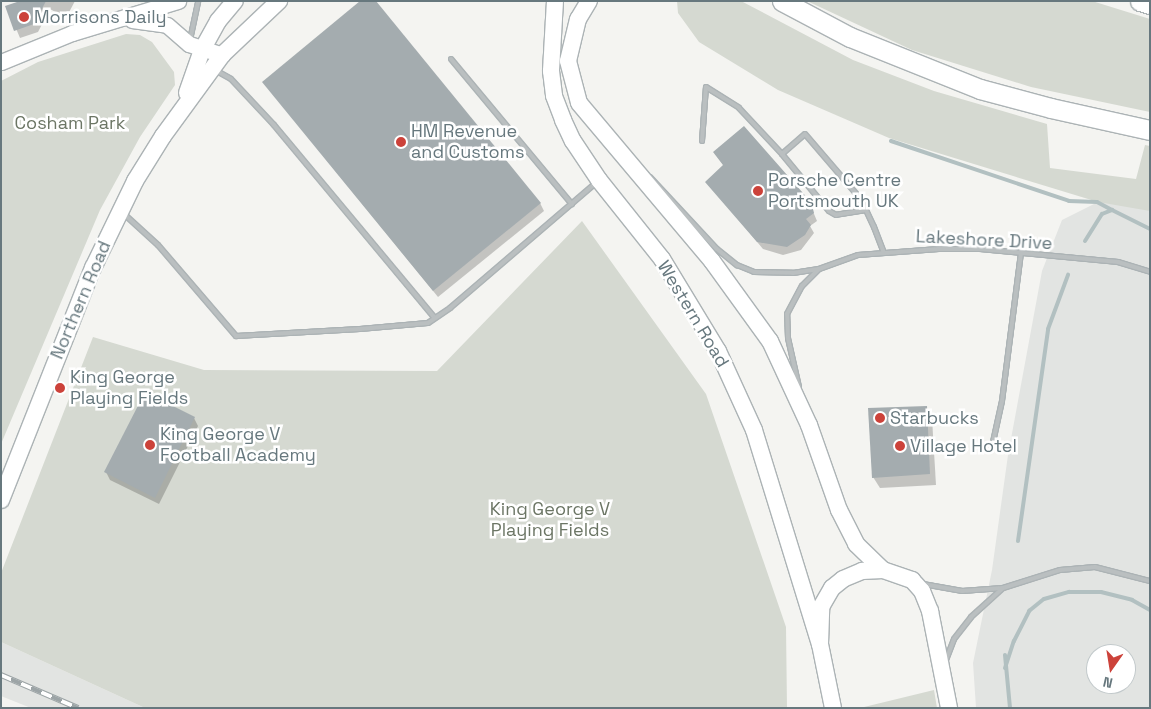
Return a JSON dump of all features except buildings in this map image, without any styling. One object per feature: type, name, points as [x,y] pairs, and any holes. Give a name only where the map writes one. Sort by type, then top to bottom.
[{"type":"highway","points":[[782,1],[909,63],[980,89],[1150,130]]},
{"type":"highway","points":[[1140,1],[1150,4]]},
{"type":"highway","points":[[1105,120],[1150,124]]},
{"type":"main road","name":"Northern Road","points":[[180,112],[193,77],[193,51],[235,1]]},
{"type":"main road","name":"Northern Road","points":[[3,492],[93,268],[120,211],[158,142],[217,62],[279,1]]},
{"type":"main road","points":[[589,1],[578,19],[571,39],[568,60],[579,103],[712,261],[770,341],[801,407],[839,510],[856,544],[882,570]]},
{"type":"main road","name":"Western Road","points":[[556,7],[553,34],[554,96],[573,142],[599,180],[662,259],[718,351],[754,430],[820,644]]},
{"type":"main road","points":[[833,708],[820,644],[821,607],[832,588],[862,571],[882,570],[912,580],[922,592],[930,611],[949,708]]},
{"type":"street","points":[[1,62],[72,33],[178,1]]},
{"type":"street","points":[[118,20],[149,20],[167,26],[193,51],[217,62]]},
{"type":"lane","points":[[193,51],[198,1]]},
{"type":"lane","points":[[451,59],[572,204]]},
{"type":"lane","points":[[217,62],[274,125],[435,318]]},
{"type":"lane","points":[[702,141],[706,87],[739,108],[782,154],[829,211],[836,215],[866,210]]},
{"type":"lane","points":[[782,154],[805,134],[859,197],[883,251]]},
{"type":"lane","points":[[624,158],[654,179],[717,249],[737,265],[772,274],[819,269]]},
{"type":"lane","points":[[120,211],[158,245],[236,336],[389,327],[428,323],[599,180]]},
{"type":"lane","name":"Lakeshore Drive","points":[[819,269],[858,255],[883,251],[980,249],[1118,262],[1150,272]]},
{"type":"lane","points":[[993,442],[1018,284],[1021,253]]},
{"type":"lane","points":[[801,407],[787,314],[802,286],[819,269]]},
{"type":"lane","points":[[912,580],[940,590],[1003,588],[1060,570],[1095,567],[1150,581]]},
{"type":"lane","points":[[941,672],[954,639],[972,617],[1003,588]]},
{"type":"shaded area","points":[[1150,200],[1150,708],[976,708],[973,663],[992,570],[1008,455],[1042,271],[1062,220],[1098,202]]},
{"type":"shaded area","points":[[1,642],[145,708],[31,708],[1,696]]},
{"type":"green space","points":[[677,1],[741,1],[853,60],[934,91],[1047,124],[1050,168],[1136,179],[1145,145],[1150,146],[1150,211],[1098,202],[889,138],[778,90],[699,42],[678,13]]},
{"type":"green space","points":[[807,1],[1092,1],[1150,19],[1150,112],[1031,87],[912,50]]},
{"type":"green space","name":"Cosham Park","points":[[126,34],[140,35],[152,42],[174,72],[175,85],[140,137],[100,210],[1,444],[1,81],[38,62]]},
{"type":"green space","name":"King George V Playing Fields","points":[[582,221],[706,394],[786,627],[787,708],[145,708],[1,642],[1,573],[93,337],[204,370],[437,371]]},
{"type":"green space","points":[[934,690],[937,708],[860,708]]},
{"type":"waterway","points":[[891,141],[1069,201],[1097,202],[1112,210]]},
{"type":"waterway","points":[[1085,241],[1102,214],[1112,210],[1150,229]]},
{"type":"waterway","points":[[1018,541],[1048,329],[1068,275]]},
{"type":"waterway","points":[[1005,668],[1014,641],[1029,611],[1044,599],[1069,592],[1101,592],[1132,600],[1150,610]]},
{"type":"waterway","points":[[1005,655],[1010,708]]},
{"type":"railway","points":[[1,675],[78,708]]},
{"type":"place","name":"Morrisons Daily","points":[[24,17]]},
{"type":"place","name":"HM Revenue and Customs","points":[[401,142]]},
{"type":"place","name":"Porsche Centre Portsmouth UK","points":[[758,191]]},
{"type":"place","name":"King George Playing Fields","points":[[60,388]]},
{"type":"place","name":"Starbucks","points":[[880,418]]},
{"type":"place","name":"King George V Football Academy","points":[[150,445]]},
{"type":"place","name":"Village Hotel","points":[[900,446]]}]
